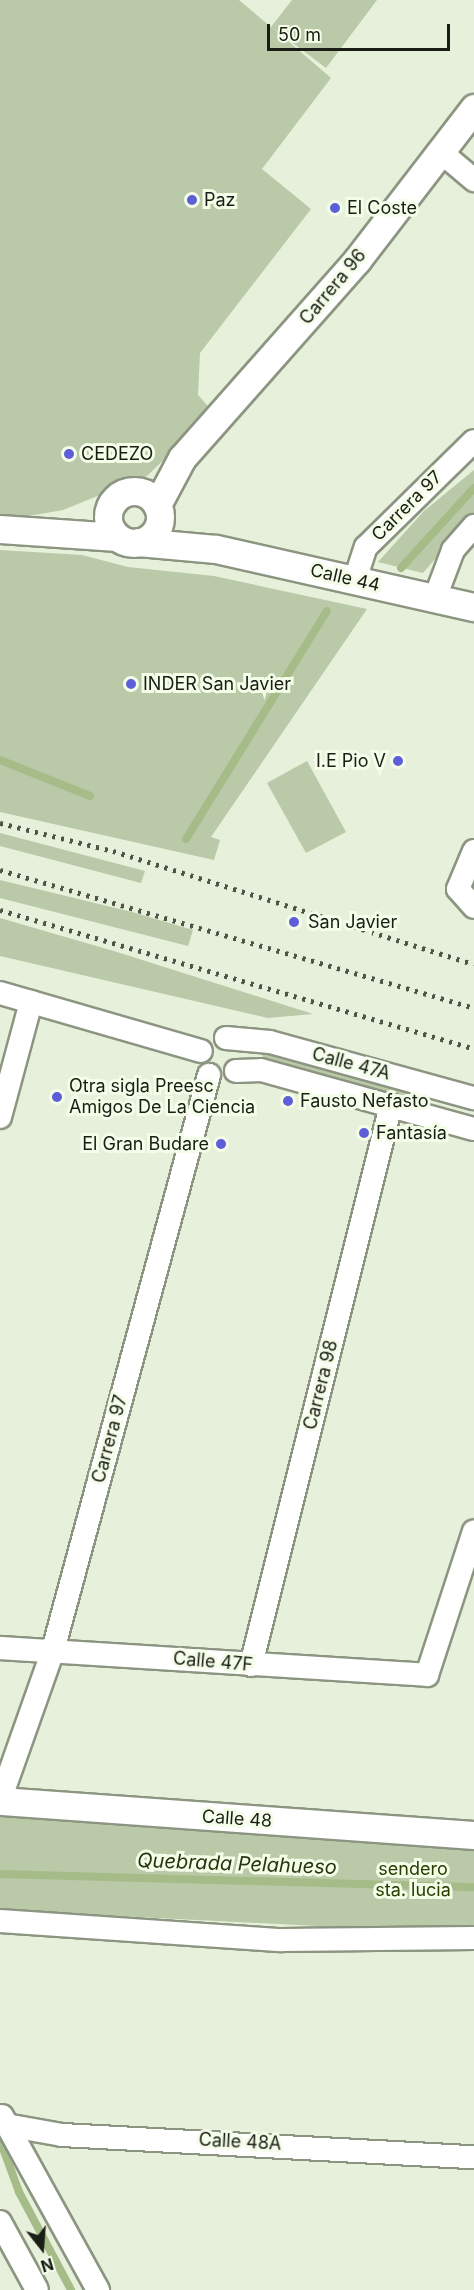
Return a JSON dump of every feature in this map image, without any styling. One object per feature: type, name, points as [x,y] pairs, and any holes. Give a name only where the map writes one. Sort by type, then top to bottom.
[{"type":"street","name":"Carrera 96","points":[[158,511],[182,458],[442,153],[474,108]]},
{"type":"street","points":[[442,153],[474,180]]},
{"type":"street","name":"Carrera 97","points":[[355,580],[366,547],[474,441]]},
{"type":"street","name":"Carrera 96","points":[[121,497],[182,458]]},
{"type":"street","points":[[146,494],[158,511],[151,535],[128,539],[108,518],[121,497],[146,494]]},
{"type":"street","name":"Calle 44","points":[[45,529],[121,497]]},
{"type":"street","name":"Calle 44","points":[[158,511],[216,549]]},
{"type":"street","points":[[435,598],[453,550],[474,526]]},
{"type":"street","name":"Calle 44","points":[[0,529],[45,529],[216,549],[474,607]]},
{"type":"street","points":[[474,851],[459,879],[461,897],[474,907]]},
{"type":"street","points":[[0,993],[201,1052]]},
{"type":"street","points":[[0,1117],[31,1002]]},
{"type":"street","points":[[226,1038],[238,1048],[236,1071],[223,1078],[209,1074],[201,1052],[211,1040],[226,1038]]},
{"type":"street","name":"Calle 47A","points":[[226,1038],[270,1041],[474,1098]]},
{"type":"street","name":"Calle 47A","points":[[236,1071],[261,1070],[474,1129]]},
{"type":"street","name":"Carrera 97","points":[[0,1801],[53,1650],[209,1074]]},
{"type":"street","name":"Carrera 98","points":[[251,1665],[391,1105]]},
{"type":"street","name":"Calle 47F","points":[[0,1648],[427,1675],[474,1531]]},
{"type":"street","name":"Calle 48","points":[[0,1801],[474,1834]]},
{"type":"street","points":[[0,1922],[281,1940],[474,1938]]},
{"type":"street","points":[[2,2123],[98,2290]]},
{"type":"street","name":"Calle 48A","points":[[2,2123],[62,2135],[474,2157]]},
{"type":"street","points":[[0,2222],[37,2290]]},
{"type":"green space","points":[[0,0],[239,0],[271,27],[292,0],[377,0],[326,68],[273,28],[331,78],[262,169],[311,209],[200,353],[198,395],[213,412],[147,476],[63,510],[23,517],[0,517]]},
{"type":"green space","points":[[474,470],[474,514],[423,573],[378,562],[424,511]]},
{"type":"green space","points":[[0,550],[82,555],[128,567],[214,576],[367,609],[211,837],[220,840],[214,860],[0,812]]},
{"type":"green space","points":[[307,761],[346,832],[306,853],[267,783]]},
{"type":"green space","points":[[0,833],[145,871],[141,883],[0,846]]},
{"type":"green space","points":[[0,880],[132,912],[193,930],[188,946],[0,898]]},
{"type":"green space","points":[[0,918],[117,952],[313,1014],[268,1018],[0,956]]},
{"type":"green space","points":[[262,1051],[415,1092],[414,1099],[263,1059]]},
{"type":"green space","name":"sendero sta. lucia","points":[[0,1816],[474,1832],[474,1934],[0,1910]]},
{"type":"waterway","points":[[401,568],[474,488]]},
{"type":"waterway","points":[[186,839],[327,611]]},
{"type":"waterway","points":[[0,760],[90,796]]},
{"type":"waterway","name":"Quebrada Pelahueso","points":[[0,1874],[474,1887]]},
{"type":"waterway","points":[[0,2140],[19,2192],[71,2290]]},
{"type":"railway","points":[[0,823],[113,851],[474,964]]},
{"type":"railway","points":[[0,870],[474,1008]]},
{"type":"railway","points":[[0,910],[474,1049]]},
{"type":"place","name":"Paz","points":[[192,200]]},
{"type":"place","name":"El Coste","points":[[335,208]]},
{"type":"place","name":"CEDEZO","points":[[69,454]]},
{"type":"place","name":"INDER San Javier","points":[[131,684]]},
{"type":"place","name":"I.E Pio V","points":[[398,761]]},
{"type":"place","name":"San Javier","points":[[294,922]]},
{"type":"place","name":"Otra sigla Preesc Amigos De La Ciencia","points":[[57,1097]]},
{"type":"place","name":"Fausto Nefasto","points":[[288,1101]]},
{"type":"place","name":"Fantasía","points":[[364,1133]]},
{"type":"place","name":"El Gran Budare","points":[[221,1144]]}]
